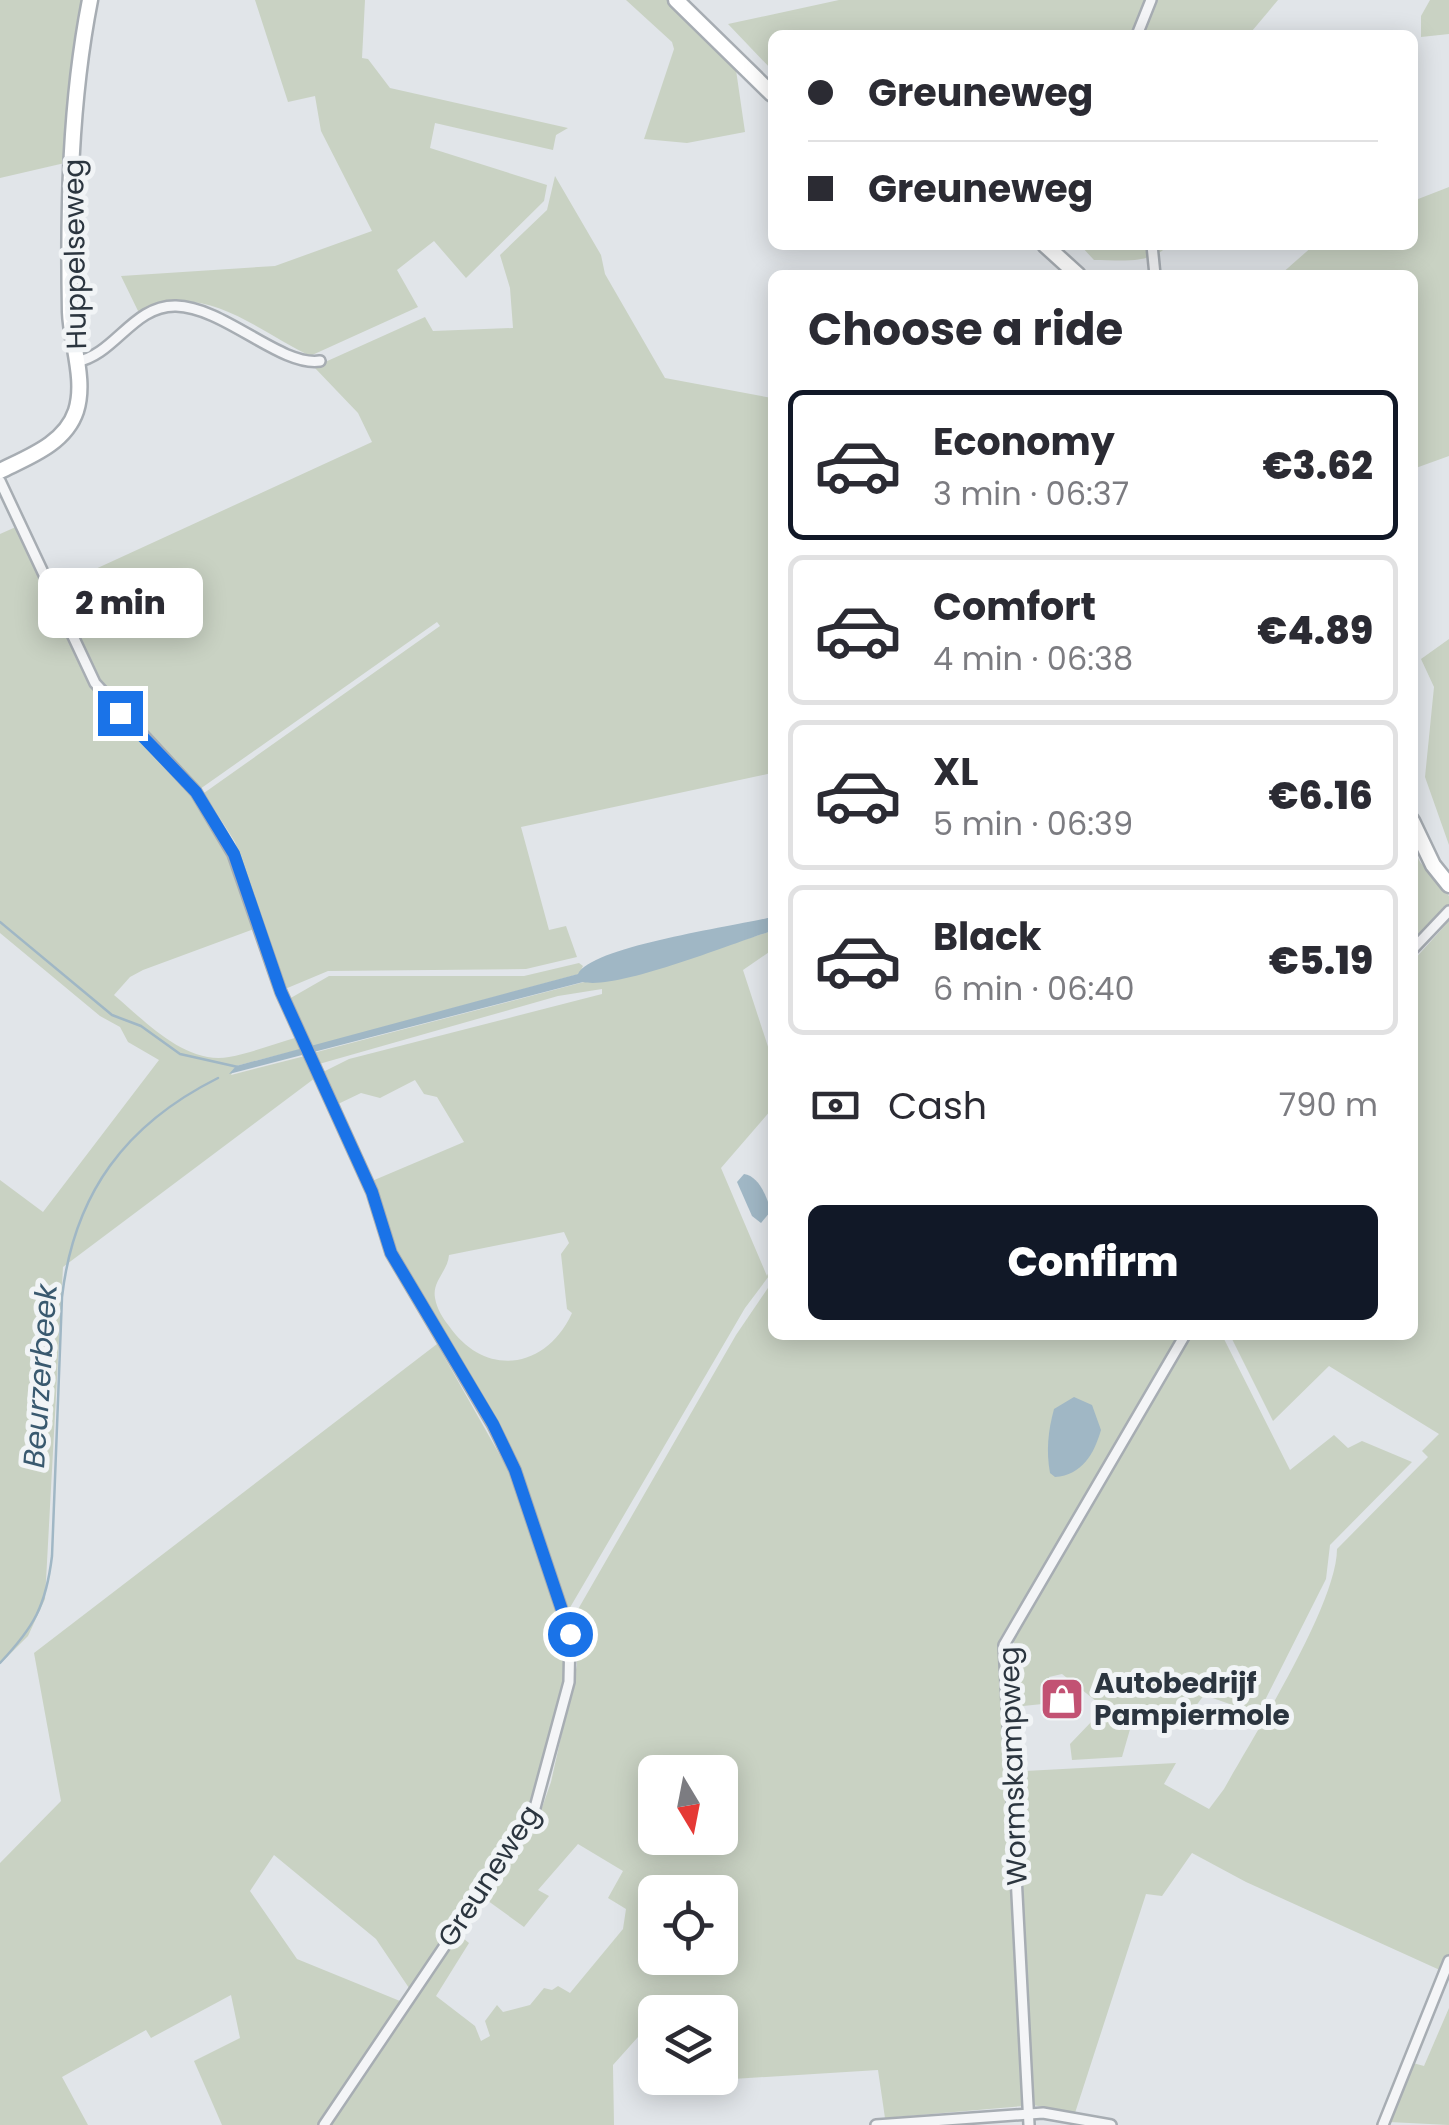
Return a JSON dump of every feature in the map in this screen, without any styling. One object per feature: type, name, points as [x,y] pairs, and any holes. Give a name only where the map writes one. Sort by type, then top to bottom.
[{"type":"street","name":"Huppelseweg","points":[[0,470],[46,448],[66,428],[78,394],[70,316],[75,77],[90,0]]},
{"type":"street","points":[[676,0],[768,90]]},
{"type":"street","points":[[1139,30],[1151,0]]},
{"type":"street","points":[[1050,250],[1072,270]]},
{"type":"street","points":[[76,362],[88,360],[138,318],[174,306],[224,321],[296,360],[320,361]]},
{"type":"street","name":"Greuneweg","points":[[0,482],[95,682],[134,728],[185,778],[234,854],[281,992],[372,1192],[400,1272],[493,1424],[515,1470],[567,1619],[572,1650],[565,1704],[533,1816],[324,2125]]},
{"type":"street","points":[[1418,833],[1449,885]]},
{"type":"street","points":[[1418,944],[1449,910]]},
{"type":"street","name":"Wormskampweg","points":[[1029,2120],[1004,1646],[1182,1340]]},
{"type":"street","points":[[1384,2125],[1449,1961]]},
{"type":"street","points":[[876,2125],[1029,2120],[1112,2125]]},
{"type":"green space","points":[[0,0],[87,0],[69,162],[0,178]]},
{"type":"green space","points":[[255,0],[365,0],[362,58],[368,59],[390,88],[568,128],[556,135],[553,150],[435,123],[430,148],[547,185],[544,201],[466,278],[434,241],[397,270],[418,307],[310,356],[249,322],[206,304],[184,301],[139,313],[121,276],[275,266],[372,231],[321,131],[315,96],[288,102]]},
{"type":"green space","points":[[626,0],[669,0],[736,70],[745,132],[687,143],[644,139],[674,49],[672,42]]},
{"type":"green space","points":[[839,0],[1278,0],[1253,30],[768,30],[768,66],[728,24]]},
{"type":"green space","points":[[1430,0],[1449,0],[1449,34],[1421,37],[1421,16]]},
{"type":"green space","points":[[555,176],[665,378],[768,397],[768,774],[521,827],[549,930],[566,926],[577,957],[526,969],[328,971],[285,989],[235,842],[204,793],[440,626],[437,622],[200,789],[99,680],[54,588],[372,442],[358,413],[314,367],[425,317],[433,331],[513,328],[510,288],[500,255],[547,210]]},
{"type":"green space","points":[[1449,187],[1449,456],[1418,467],[1418,270],[1286,270],[1308,250],[1418,250],[1418,199]]},
{"type":"green space","points":[[1085,250],[1162,250],[1144,259],[1094,260]]},
{"type":"green space","points":[[18,526],[92,682],[214,815],[257,928],[143,970],[130,977],[114,995],[166,1038],[213,1058],[298,1037],[302,1049],[236,1066],[231,1075],[305,1056],[315,1078],[63,1267],[45,1599],[28,1636],[0,1664],[0,1180],[43,1212],[159,1060],[128,1042],[120,1027],[100,1016],[0,933],[0,534]]},
{"type":"green space","points":[[1449,639],[1449,845],[1425,777],[1434,687],[1421,659]]},
{"type":"green space","points":[[1418,858],[1449,896],[1449,905],[1418,940]]},
{"type":"green space","points":[[1449,921],[1449,1955],[1442,1971],[1246,1882],[1192,1853],[1162,1896],[1146,1894],[1075,2113],[1033,2105],[1017,1778],[1025,1771],[1176,1763],[1164,1784],[1209,1809],[1224,1789],[1309,1635],[1324,1602],[1337,1549],[1428,1457],[1422,1451],[1439,1434],[1329,1366],[1273,1421],[1232,1340],[1418,1340],[1418,955]]},
{"type":"green space","points":[[768,932],[768,953],[743,970],[768,1047],[768,1114],[721,1168],[768,1277],[745,1308],[568,1611],[516,1461],[404,1269],[372,1181],[464,1142],[437,1097],[424,1094],[415,1080],[380,1098],[361,1093],[338,1104],[323,1072],[349,1059],[602,994],[602,989],[558,996],[319,1064],[313,1053],[584,982],[602,982]],"holes":[[[564,1232],[569,1243],[561,1254],[567,1309],[572,1313],[561,1332],[531,1356],[497,1360],[480,1354],[464,1343],[440,1313],[435,1292],[449,1255]]]},
{"type":"green space","points":[[579,963],[583,966],[579,974],[310,1047],[289,999],[329,976],[524,976]]},
{"type":"green space","points":[[768,1288],[768,1340],[1176,1340],[1134,1419],[999,1640],[1023,2106],[885,2118],[878,2070],[738,2079],[738,1995],[638,1995],[638,2037],[613,2065],[614,2125],[328,2125],[458,1934],[469,1943],[436,1996],[475,2026],[481,2041],[490,2036],[485,2021],[497,2005],[503,2012],[530,2005],[544,1988],[552,1990],[558,1986],[570,1993],[623,1929],[626,1909],[608,1898],[623,1871],[578,1844],[538,1890],[549,1896],[524,1927],[484,1898],[538,1819],[551,1782],[577,1665],[573,1618],[736,1335]]},
{"type":"green space","points":[[1188,1340],[1225,1340],[1290,1470],[1334,1435],[1348,1448],[1362,1441],[1412,1462],[1330,1545],[1326,1579],[1258,1714],[1204,1695],[1184,1722],[1133,1719],[1122,1757],[1072,1760],[1070,1744],[1093,1720],[1096,1701],[1062,1674],[1049,1677],[1052,1703],[1014,1707],[1014,1638]]},
{"type":"green space","points":[[437,1344],[510,1473],[567,1639],[569,1662],[542,1785],[523,1828],[409,1988],[376,1939],[274,1855],[250,1891],[297,1959],[400,2001],[318,2125],[222,2125],[194,2061],[240,2038],[231,1995],[151,2038],[146,2030],[62,2077],[88,2125],[0,2125],[0,1863],[61,1801],[34,1653]]},
{"type":"green space","points":[[1449,2008],[1449,2125],[1389,2122],[1413,2063],[1424,2066]]},
{"type":"water","points":[[768,918],[768,932],[648,973],[600,983],[583,982],[229,1074],[236,1066],[578,974],[609,955],[667,938]]},
{"type":"water","points":[[744,1174],[749,1176],[765,1194],[768,1215],[761,1223],[752,1216],[737,1182]]},
{"type":"water","points":[[1074,1397],[1092,1405],[1101,1430],[1086,1462],[1073,1472],[1055,1477],[1050,1473],[1048,1457],[1052,1417],[1054,1409]]},
{"type":"waterway","points":[[0,922],[112,1015],[141,1026],[180,1054],[238,1067]]},
{"type":"waterway","name":"Beurzerbeek","points":[[0,1663],[36,1615],[49,1573],[62,1297],[78,1225],[92,1194],[131,1140],[185,1096],[218,1078]]},
{"type":"place","name":"Autobedrijf Pampiermole","points":[[1062,1699]]},
{"type":"route","points":[[120,713],[185,778],[210,811],[234,854],[281,992],[372,1192],[391,1253],[493,1424],[515,1470],[570,1634]]}]
